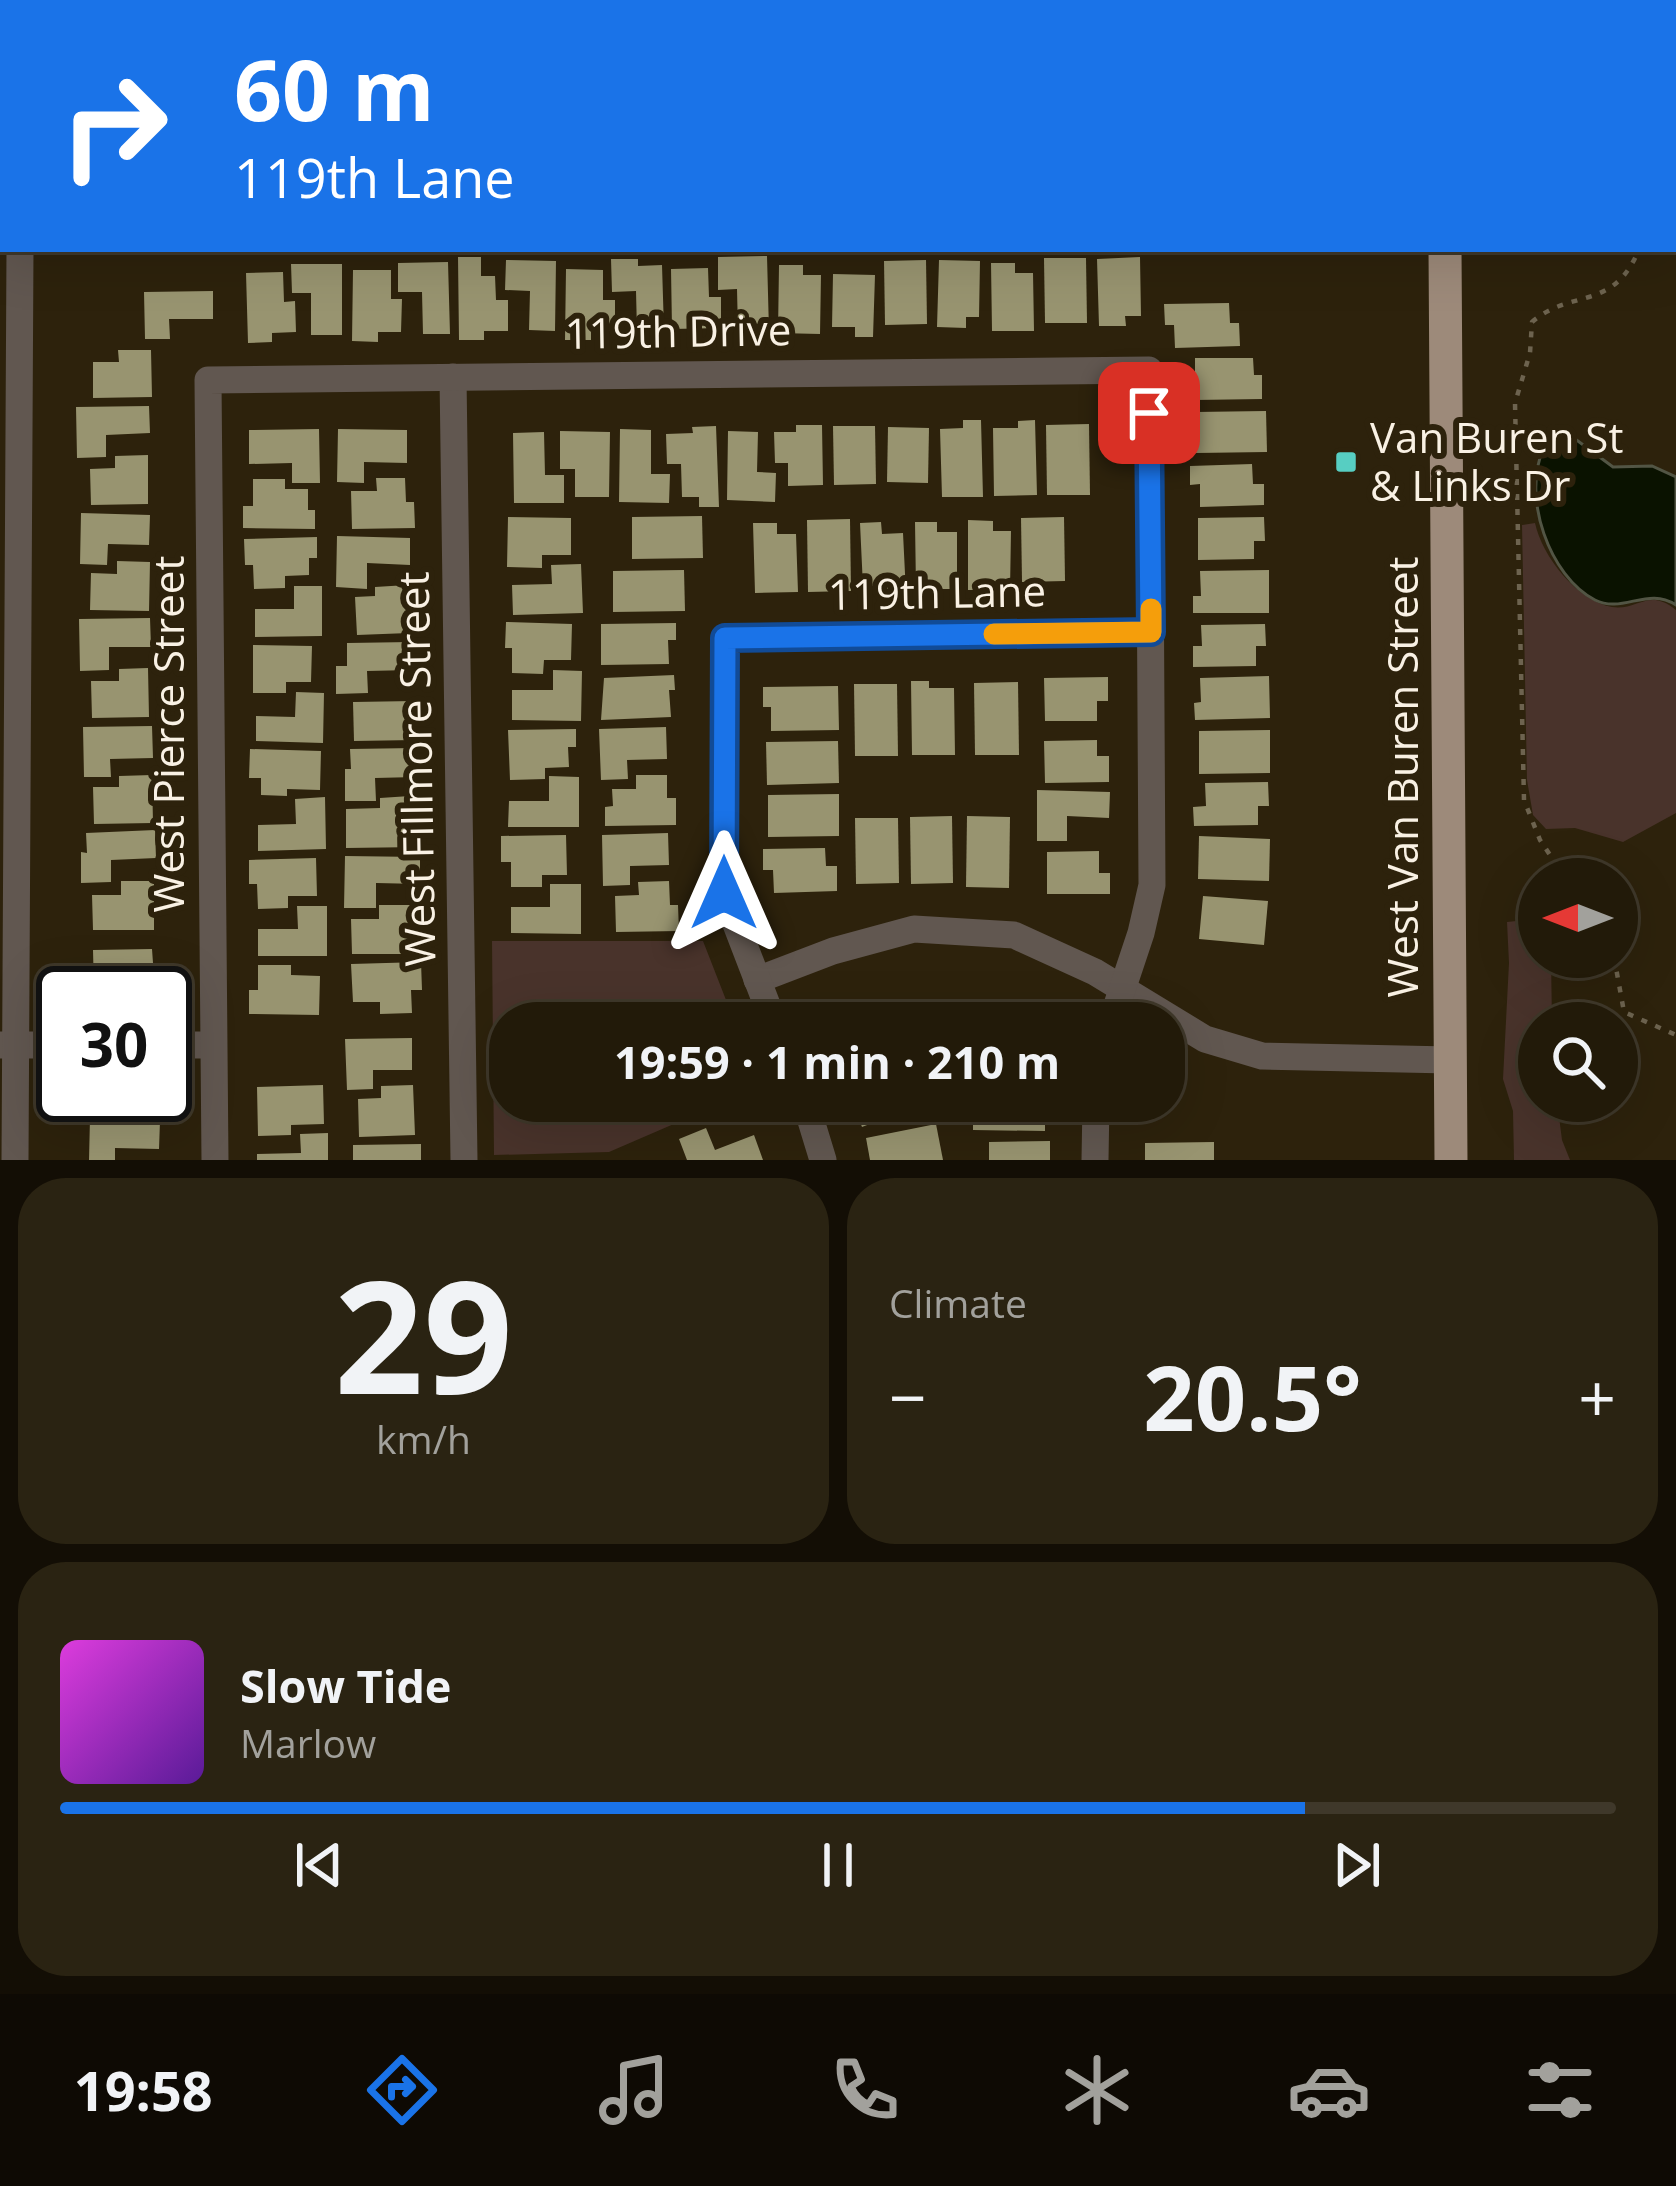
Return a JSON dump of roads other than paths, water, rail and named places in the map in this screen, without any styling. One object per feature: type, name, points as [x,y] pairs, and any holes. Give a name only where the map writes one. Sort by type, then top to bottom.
[{"type":"main road","name":"West Van Buren Street","points":[[1445,252],[1450,1160]]},
{"type":"street","points":[[16,1160],[8,1045],[20,252]]},
{"type":"street","name":"119th Drive","points":[[208,380],[1149,370],[1151,632]]},
{"type":"street","name":"West Fillmore Street","points":[[453,376],[464,1160]]},
{"type":"street","name":"West Pierce Street","points":[[208,380],[214,1160]]},
{"type":"street","points":[[1116,1002],[1152,885],[1151,632]]},
{"type":"street","name":"119th Lane","points":[[757,980],[724,893],[725,638],[1151,632]]},
{"type":"street","points":[[766,1002],[757,980],[833,951],[914,928],[1014,935],[1120,988],[1205,1039],[1262,1056],[1450,1060]]},
{"type":"street","points":[[192,1045],[213,1045]]},
{"type":"street","points":[[812,1122],[824,1160]]},
{"type":"street","points":[[1095,1160],[1096,1122]]},
{"type":"place","name":"Van Buren St & Links Dr","points":[[1346,462]]}]
